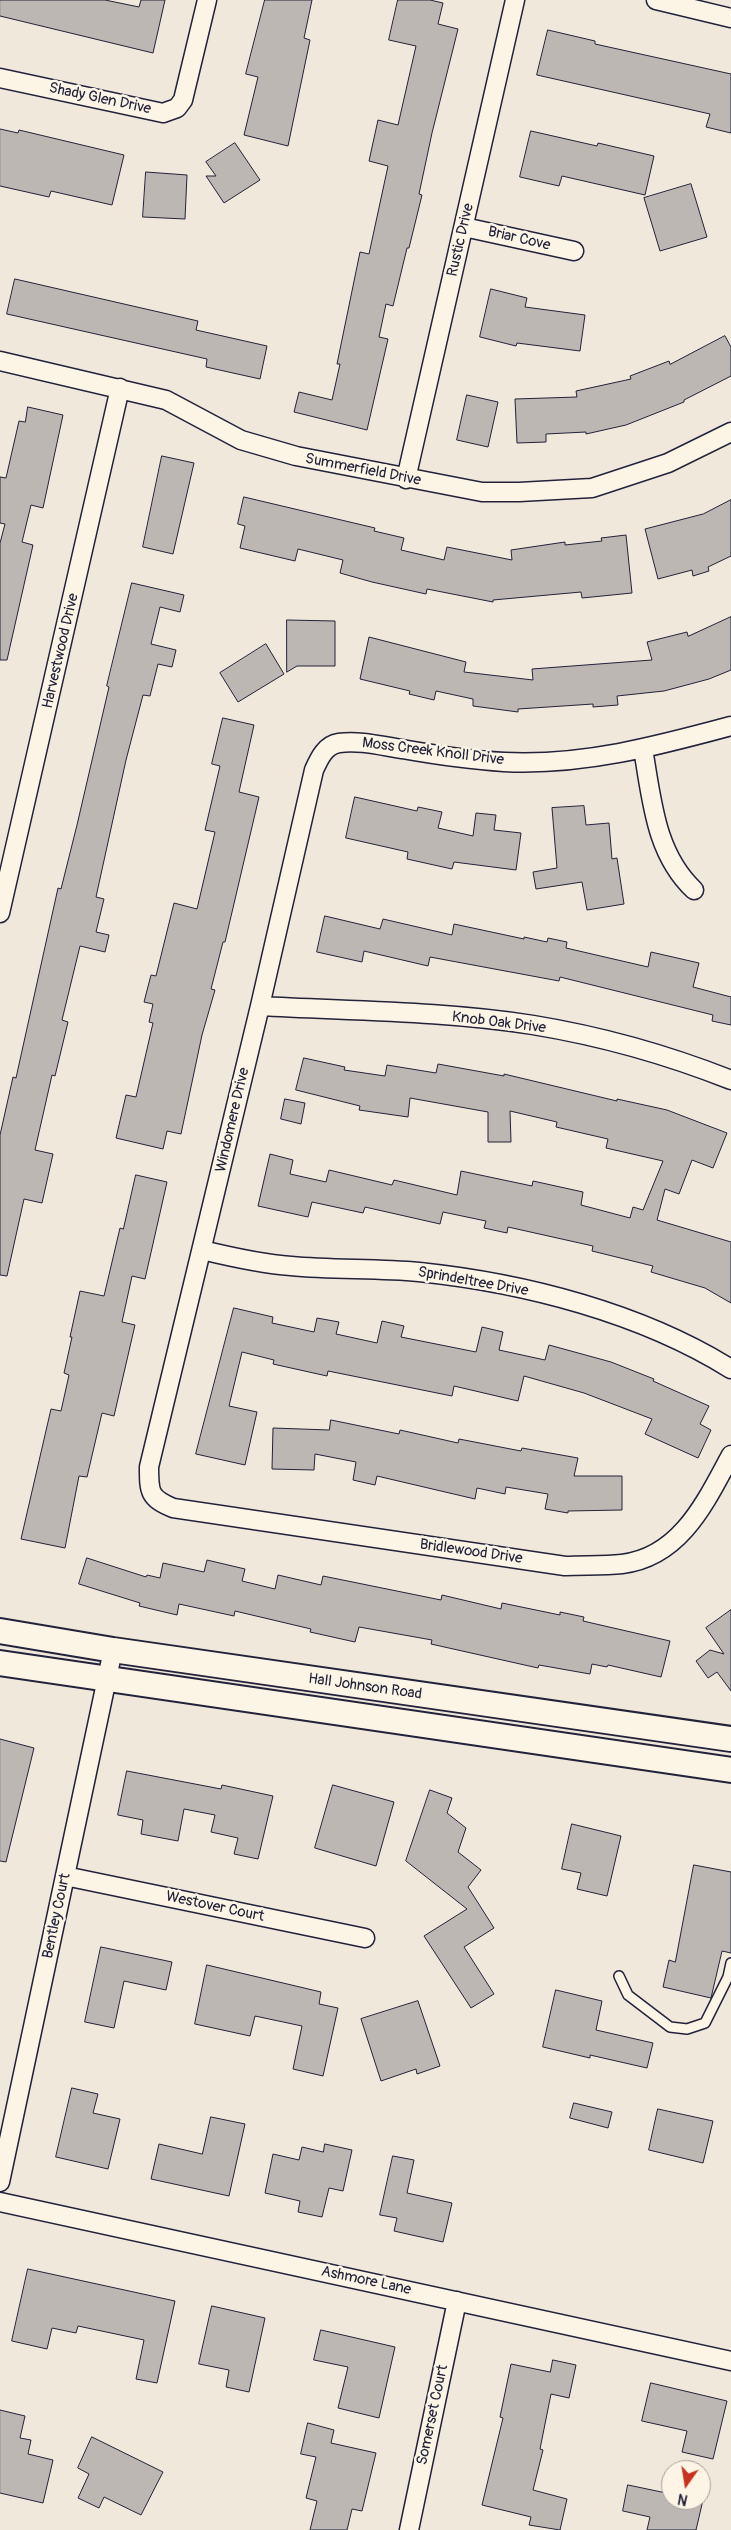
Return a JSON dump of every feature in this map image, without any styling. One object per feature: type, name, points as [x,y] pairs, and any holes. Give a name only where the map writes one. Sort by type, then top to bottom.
[{"type":"main road","name":"Hall Johnson Road","points":[[0,1631],[112,1650],[731,1739]]},
{"type":"main road","name":"Hall Johnson Road","points":[[0,1663],[731,1770]]},
{"type":"street","name":"Shady Glen Drive","points":[[0,78],[164,113],[177,108],[183,100],[206,0]]},
{"type":"street","name":"Rustic Drive","points":[[406,479],[514,0]]},
{"type":"street","points":[[656,0],[731,18]]},
{"type":"street","name":"Briar Cove","points":[[464,227],[574,252]]},
{"type":"street","name":"Summerfield Drive","points":[[0,361],[166,400],[240,440],[296,456],[406,479],[482,492],[592,488],[668,463],[731,432]]},
{"type":"street","name":"Harvestwood Drive","points":[[0,913],[120,388]]},
{"type":"street","name":"Moss Creek Knoll Drive","points":[[340,743],[361,742],[444,756],[505,762],[579,760],[643,750],[731,726]]},
{"type":"street","name":"Windomere Drive","points":[[162,1504],[153,1497],[149,1490],[149,1467],[260,1006],[314,770],[322,753],[333,744],[340,743]]},
{"type":"street","points":[[643,750],[656,823],[663,846],[682,878],[694,890]]},
{"type":"street","name":"Knob Oak Drive","points":[[260,1006],[439,1015],[533,1025],[675,1060],[731,1080]]},
{"type":"street","name":"Sprindeltree Drive","points":[[202,1250],[228,1257],[291,1266],[368,1268],[421,1272],[514,1288],[610,1313],[655,1330],[731,1369]]},
{"type":"street","name":"Bridlewood Drive","points":[[162,1504],[173,1508],[565,1566],[623,1564],[640,1560],[668,1546],[683,1533],[704,1503],[731,1455]]},
{"type":"street","name":"Bentley Court","points":[[0,2182],[112,1650]]},
{"type":"street","name":"Westover Court","points":[[65,1876],[365,1938]]},
{"type":"street","name":"Ashmore Lane","points":[[0,2202],[731,2361]]},
{"type":"street","name":"Somerset Court","points":[[409,2530],[457,2301]]},
{"type":"lane","points":[[619,1976],[628,1995],[643,2008],[670,2027],[687,2029],[705,2023],[728,1976],[731,1963]]},
{"type":"building","points":[[0,0],[105,0],[139,7],[141,0],[165,0],[153,53],[0,16]]},
{"type":"building","points":[[265,0],[312,0],[304,38],[310,40],[288,146],[244,135],[258,77],[246,74]]},
{"type":"building","points":[[398,0],[430,0],[443,3],[438,24],[458,29],[432,133],[419,194],[422,195],[409,248],[407,248],[393,306],[386,304],[379,337],[388,339],[367,430],[294,412],[299,392],[332,400],[340,364],[337,364],[360,252],[369,254],[388,166],[369,161],[378,120],[398,125],[416,46],[389,40]]},
{"type":"building","points":[[548,30],[595,41],[595,44],[731,74],[731,133],[706,127],[710,114],[537,75]]},
{"type":"building","points":[[0,129],[18,133],[19,130],[124,155],[112,205],[51,191],[49,197],[0,186]]},
{"type":"building","points":[[531,131],[597,146],[598,143],[654,156],[645,195],[562,176],[559,186],[520,177]]},
{"type":"building","points":[[235,143],[260,180],[224,203],[206,176],[216,176],[206,162]]},
{"type":"building","points":[[146,172],[187,175],[185,219],[143,217]]},
{"type":"building","points":[[691,184],[707,237],[660,251],[644,198]]},
{"type":"building","points":[[15,279],[198,321],[196,330],[267,346],[260,379],[206,367],[207,359],[7,314]]},
{"type":"building","points":[[491,289],[527,298],[525,307],[585,315],[580,351],[517,343],[516,346],[480,337]]},
{"type":"building","points":[[725,336],[731,347],[731,376],[684,400],[684,402],[626,425],[586,434],[586,432],[546,434],[546,442],[517,443],[515,399],[577,397],[576,391],[631,379],[630,376],[669,361],[670,364]]},
{"type":"building","points":[[467,395],[498,402],[488,447],[457,440]]},
{"type":"building","points":[[28,407],[63,415],[43,508],[31,505],[22,542],[33,545],[7,660],[0,660],[0,543],[5,524],[0,523],[0,477],[6,478],[19,421],[25,422]]},
{"type":"building","points":[[162,456],[194,463],[173,554],[143,547]]},
{"type":"building","points":[[244,497],[375,528],[374,531],[404,538],[401,550],[444,560],[447,547],[512,560],[511,550],[565,542],[565,545],[602,541],[601,538],[626,535],[632,593],[582,598],[581,592],[493,600],[493,602],[427,589],[426,594],[372,582],[340,573],[343,560],[298,549],[295,561],[240,548],[245,526],[238,524]]},
{"type":"building","points":[[731,500],[731,556],[708,567],[709,571],[693,576],[692,570],[658,579],[645,529],[703,514]]},
{"type":"building","points":[[132,583],[184,595],[180,612],[160,607],[151,644],[176,650],[172,667],[158,664],[150,696],[143,695],[126,760],[96,897],[104,899],[96,932],[109,935],[105,952],[80,946],[62,1020],[68,1022],[55,1076],[52,1075],[35,1150],[53,1154],[42,1203],[24,1199],[7,1276],[0,1275],[0,1135],[13,1077],[16,1078],[58,888],[61,889],[77,825],[109,687],[107,686]]},
{"type":"building","points":[[731,617],[731,670],[709,679],[664,691],[617,696],[618,705],[593,707],[593,704],[518,709],[518,712],[473,706],[473,699],[436,691],[434,700],[409,694],[410,691],[360,679],[369,637],[466,662],[464,672],[533,680],[532,669],[652,660],[647,642],[687,632],[688,636]]},
{"type":"building","points":[[287,620],[335,621],[335,666],[297,666],[287,672]]},
{"type":"building","points":[[266,644],[284,674],[238,702],[220,673]]},
{"type":"building","points":[[223,718],[254,725],[239,792],[259,797],[225,942],[223,942],[211,989],[215,990],[202,1035],[181,1134],[167,1131],[163,1149],[116,1138],[126,1095],[136,1097],[153,1023],[149,1022],[153,1004],[144,1002],[151,975],[156,976],[174,903],[197,909],[215,832],[205,830],[220,766],[212,764]]},
{"type":"building","points":[[355,797],[417,811],[418,807],[442,812],[438,828],[473,836],[476,813],[496,815],[494,830],[521,833],[516,870],[454,862],[452,869],[407,859],[408,852],[346,838]]},
{"type":"building","points":[[584,806],[586,825],[609,823],[612,859],[617,858],[624,904],[587,910],[582,882],[536,889],[533,872],[557,868],[552,808]]},
{"type":"building","points":[[325,916],[380,929],[383,919],[452,935],[454,924],[524,939],[524,937],[547,942],[548,938],[567,942],[566,948],[648,967],[651,952],[699,963],[693,987],[731,997],[731,1025],[712,1021],[713,1015],[560,977],[559,981],[430,957],[428,966],[364,951],[362,962],[317,952]]},
{"type":"building","points":[[304,1058],[345,1067],[344,1070],[385,1076],[387,1065],[436,1073],[438,1064],[504,1076],[504,1074],[617,1101],[617,1099],[667,1110],[727,1133],[713,1168],[692,1160],[679,1194],[665,1189],[657,1220],[731,1242],[731,1303],[705,1288],[651,1272],[653,1266],[592,1251],[593,1246],[508,1227],[507,1233],[484,1228],[486,1221],[443,1212],[440,1224],[365,1207],[363,1213],[312,1202],[308,1217],[258,1206],[270,1154],[293,1160],[290,1174],[326,1182],[329,1170],[392,1185],[394,1180],[457,1195],[461,1171],[532,1186],[533,1181],[583,1192],[581,1205],[630,1218],[633,1207],[643,1210],[663,1161],[606,1148],[608,1139],[556,1127],[557,1122],[510,1111],[511,1142],[488,1142],[488,1112],[410,1098],[408,1117],[359,1110],[360,1106],[296,1090]]},
{"type":"building","points":[[285,1099],[305,1103],[301,1124],[281,1119]]},
{"type":"building","points":[[136,1175],[167,1182],[145,1279],[132,1276],[122,1322],[135,1325],[114,1416],[102,1413],[87,1477],[79,1476],[65,1548],[21,1539],[51,1409],[61,1411],[69,1375],[64,1373],[80,1291],[104,1296],[120,1228],[123,1229]]},
{"type":"building","points":[[234,1308],[273,1317],[272,1323],[314,1332],[317,1318],[339,1322],[336,1334],[377,1343],[382,1321],[404,1326],[401,1337],[476,1352],[482,1327],[503,1332],[499,1350],[545,1360],[549,1345],[611,1362],[654,1379],[653,1381],[709,1406],[700,1424],[711,1430],[698,1458],[645,1434],[652,1419],[584,1393],[524,1376],[518,1401],[454,1386],[452,1396],[328,1371],[327,1376],[273,1364],[274,1360],[242,1352],[229,1406],[257,1412],[245,1465],[196,1454]]},
{"type":"building","points":[[331,1420],[399,1434],[400,1430],[458,1443],[459,1439],[521,1451],[522,1448],[578,1458],[574,1476],[622,1476],[622,1510],[568,1511],[568,1513],[545,1509],[548,1494],[506,1487],[505,1494],[477,1488],[475,1499],[377,1476],[375,1485],[353,1480],[356,1462],[315,1454],[314,1470],[272,1469],[273,1428],[329,1430]]},
{"type":"building","points":[[87,1558],[146,1577],[147,1575],[160,1578],[163,1563],[204,1572],[207,1560],[245,1569],[242,1581],[275,1589],[278,1575],[321,1585],[323,1576],[441,1600],[442,1595],[501,1609],[502,1603],[560,1615],[560,1612],[584,1617],[583,1621],[670,1641],[661,1677],[608,1665],[607,1667],[592,1664],[590,1674],[539,1665],[538,1668],[431,1644],[432,1640],[359,1627],[355,1642],[310,1632],[311,1629],[235,1611],[234,1616],[179,1604],[177,1615],[139,1606],[140,1603],[79,1584]]},
{"type":"building","points":[[731,1610],[731,1691],[717,1672],[708,1678],[696,1661],[710,1650],[724,1654],[706,1628]]},
{"type":"building","points":[[0,1739],[34,1748],[6,1862],[0,1861]]},
{"type":"building","points":[[127,1771],[221,1789],[222,1785],[273,1796],[258,1859],[234,1854],[238,1838],[211,1832],[215,1815],[184,1809],[178,1841],[141,1834],[143,1820],[118,1815]]},
{"type":"building","points":[[333,1785],[394,1802],[376,1866],[315,1848]]},
{"type":"building","points":[[430,1790],[452,1798],[447,1813],[466,1828],[458,1852],[481,1870],[468,1887],[494,1928],[464,1947],[494,1994],[471,2008],[424,1936],[467,1909],[406,1861]]},
{"type":"building","points":[[572,1824],[621,1836],[607,1896],[577,1889],[581,1873],[562,1869]]},
{"type":"building","points":[[694,1865],[731,1872],[731,1953],[722,1951],[711,1998],[663,1987],[669,1960],[675,1962]]},
{"type":"building","points":[[101,1947],[172,1962],[166,1990],[124,1981],[114,2028],[85,2022]]},
{"type":"building","points":[[207,1965],[321,1992],[319,2004],[338,2008],[323,2076],[293,2069],[302,2026],[255,2016],[250,2036],[195,2024]]},
{"type":"building","points":[[556,1990],[602,2001],[596,2030],[653,2043],[647,2068],[543,2047]]},
{"type":"building","points":[[418,2001],[440,2066],[417,2074],[416,2069],[381,2081],[361,2019]]},
{"type":"building","points":[[72,2088],[98,2094],[93,2113],[120,2119],[108,2169],[56,2157]]},
{"type":"building","points":[[574,2103],[612,2112],[608,2128],[570,2118]]},
{"type":"building","points":[[658,2109],[713,2121],[703,2163],[649,2150]]},
{"type":"building","points":[[211,2117],[245,2124],[229,2196],[151,2179],[159,2144],[202,2154]]},
{"type":"building","points":[[325,2144],[352,2150],[343,2191],[329,2188],[322,2217],[298,2212],[300,2201],[265,2193],[273,2154],[299,2160],[302,2147],[323,2152]]},
{"type":"building","points":[[393,2156],[414,2160],[407,2193],[452,2203],[443,2242],[394,2231],[397,2218],[380,2215]]},
{"type":"building","points":[[28,2269],[175,2301],[157,2383],[136,2379],[144,2340],[78,2326],[76,2333],[52,2328],[47,2349],[12,2341]]},
{"type":"building","points":[[212,2306],[265,2318],[249,2392],[226,2387],[229,2370],[199,2364]]},
{"type":"building","points":[[321,2330],[395,2347],[379,2418],[338,2408],[348,2367],[314,2360]]},
{"type":"building","points":[[553,2360],[576,2365],[569,2398],[551,2394],[540,2449],[543,2450],[533,2490],[567,2499],[560,2530],[529,2525],[531,2517],[482,2505],[503,2418],[500,2417],[511,2364],[550,2372]]},
{"type":"building","points":[[651,2383],[727,2401],[713,2459],[682,2452],[687,2431],[642,2421]]},
{"type":"building","points":[[0,2410],[25,2416],[20,2438],[31,2440],[28,2454],[53,2460],[43,2503],[0,2493]]},
{"type":"building","points":[[308,2423],[334,2430],[331,2443],[376,2453],[362,2511],[352,2509],[347,2530],[310,2530],[317,2501],[306,2498],[316,2457],[301,2454]]},
{"type":"building","points":[[92,2437],[163,2472],[141,2515],[104,2497],[99,2508],[78,2498],[89,2474],[78,2468]]},
{"type":"building","points":[[628,2485],[661,2492],[661,2510],[701,2510],[696,2530],[647,2530],[650,2517],[623,2511]]}]
